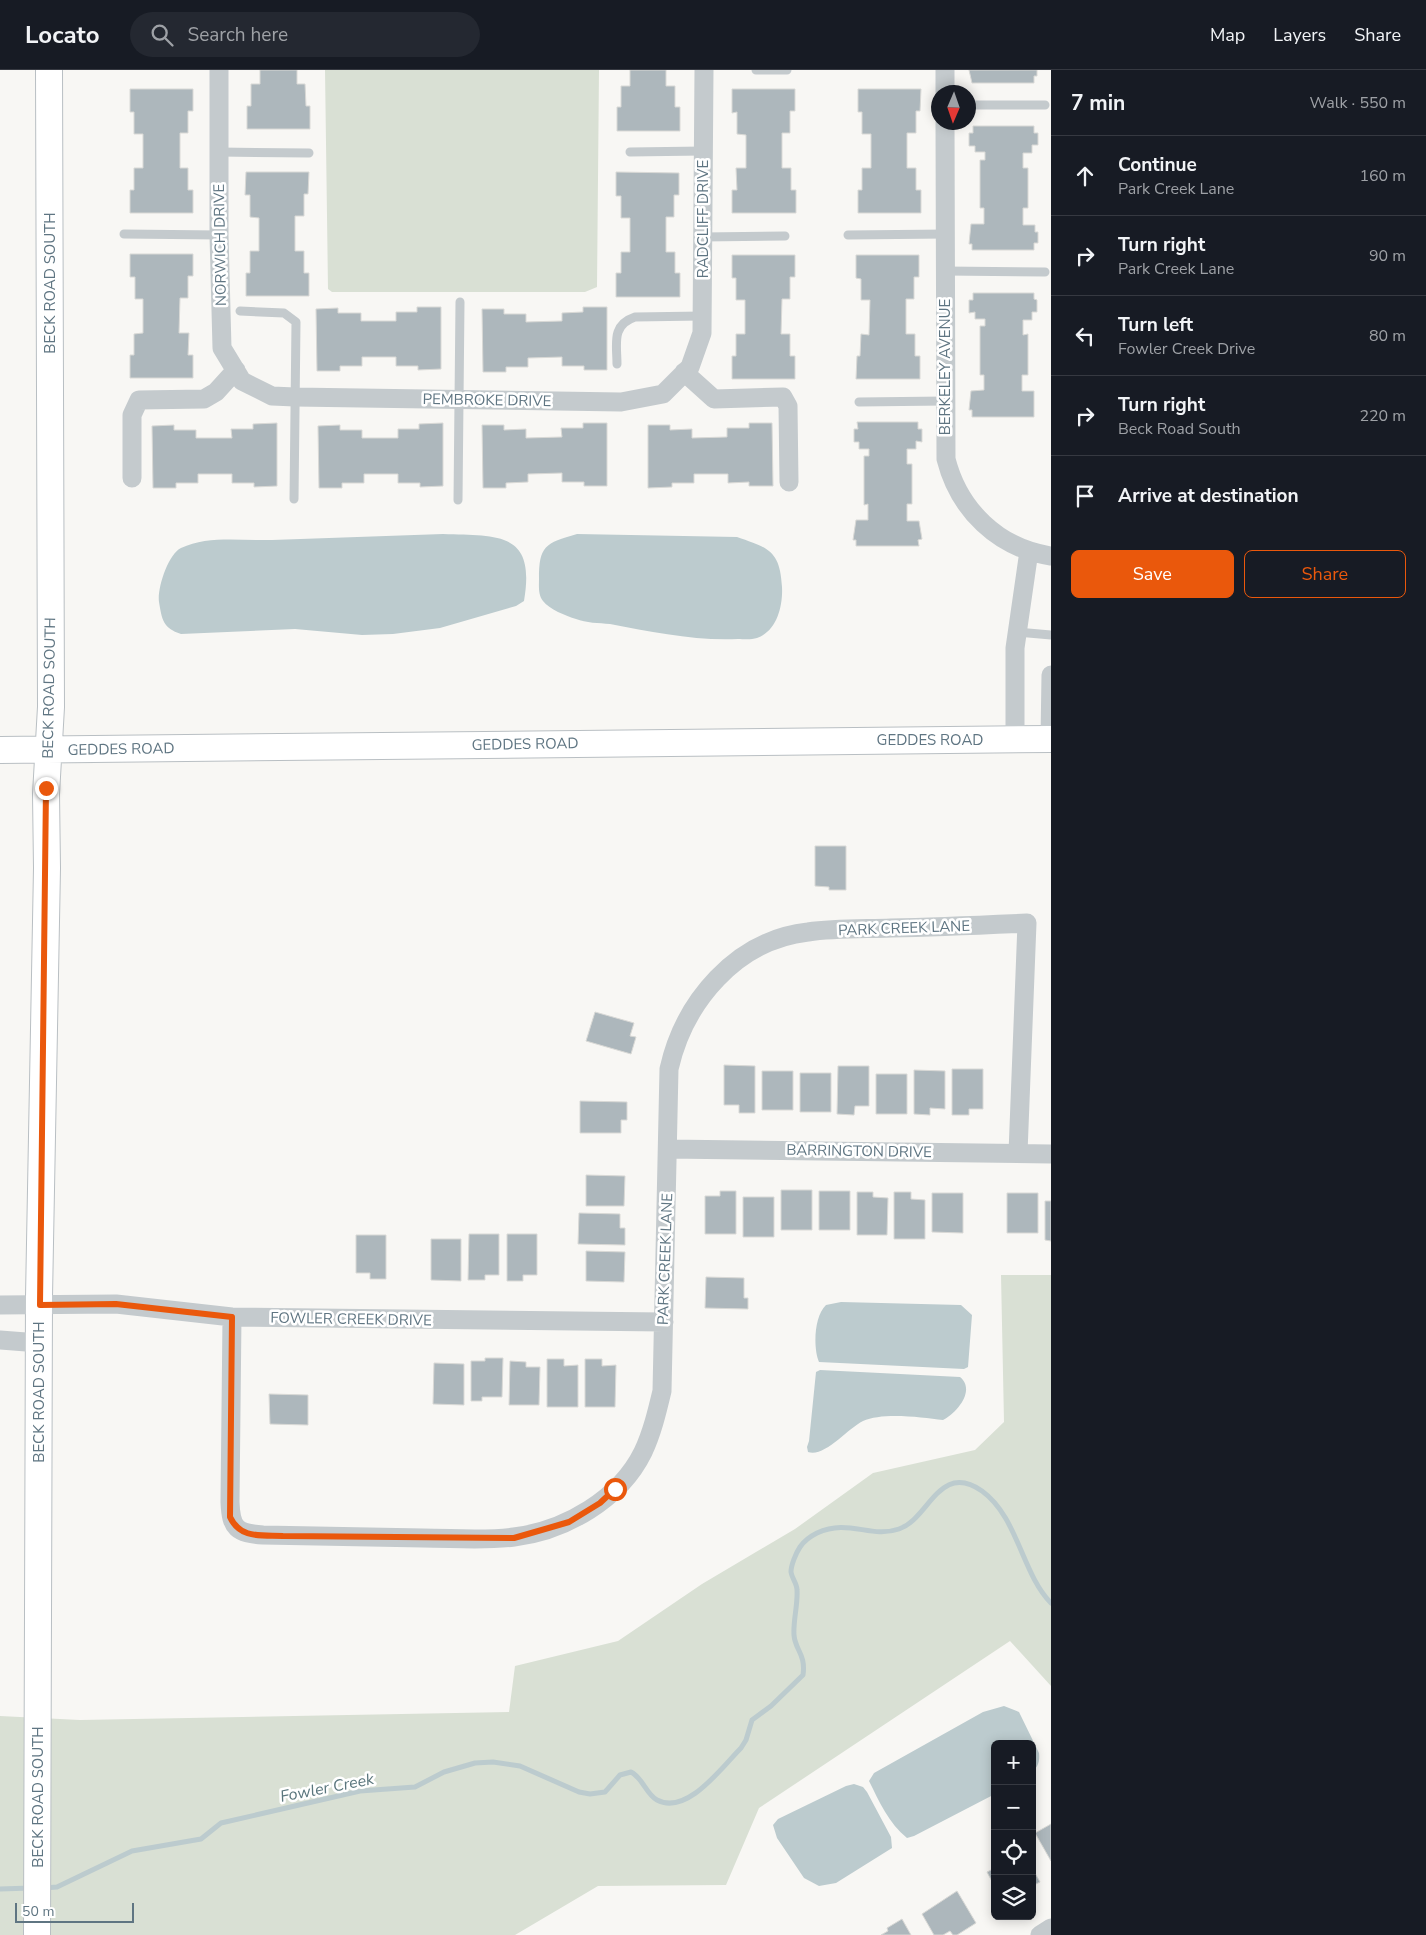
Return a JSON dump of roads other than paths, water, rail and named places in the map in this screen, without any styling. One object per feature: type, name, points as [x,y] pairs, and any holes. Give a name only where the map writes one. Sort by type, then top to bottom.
[{"type":"main road","name":"BECK ROAD SOUTH","points":[[36,1935],[38,1870],[40,1305],[47,868],[46,794],[51,706],[50,70]]},
{"type":"main road","name":"GEDDES ROAD","points":[[0,750],[1051,739]]},
{"type":"street","name":"NORWICH DRIVE","points":[[219,70],[218,235],[222,348],[242,381],[272,396]]},
{"type":"street","name":"RADCLIFF DRIVE","points":[[687,369],[702,334],[704,70]]},
{"type":"street","points":[[945,70],[945,85]]},
{"type":"street","name":"BERKELEY AVENUE","points":[[945,130],[946,459],[955,486],[982,524],[1029,551],[1051,556]]},
{"type":"street","points":[[687,369],[714,399],[783,397],[788,406],[789,482]]},
{"type":"street","name":"PEMBROKE DRIVE","points":[[272,396],[295,398],[621,402],[663,394],[687,369]]},
{"type":"street","points":[[132,478],[132,415],[138,400],[204,399],[216,392],[236,370]]},
{"type":"street","points":[[1015,739],[1017,632],[1029,551]]},
{"type":"street","points":[[1051,675],[1051,739]]},
{"type":"street","name":"PARK CREEK LANE","points":[[232,1317],[230,1517],[235,1527],[245,1533],[263,1535],[482,1538],[532,1534],[569,1522],[600,1503],[630,1470],[642,1454],[650,1437],[662,1391],[668,1149],[667,1089],[669,1069],[678,1037],[693,1007],[707,987],[734,963],[752,951],[791,935],[808,932],[1027,923],[1018,1153]]},
{"type":"street","name":"BARRINGTON DRIVE","points":[[668,1149],[1051,1154]]},
{"type":"street","name":"FOWLER CREEK DRIVE","points":[[0,1305],[116,1304],[232,1317],[664,1322]]},
{"type":"street","points":[[0,1340],[40,1343]]},
{"type":"street","points":[[1040,1935],[1051,1928]]},
{"type":"lane","points":[[756,70],[787,70]]},
{"type":"lane","points":[[976,105],[1045,105]]},
{"type":"lane","points":[[630,152],[703,151]]},
{"type":"lane","points":[[220,152],[309,153]]},
{"type":"lane","points":[[124,234],[218,235]]},
{"type":"lane","points":[[848,235],[946,234]]},
{"type":"lane","points":[[703,237],[784,236]]},
{"type":"lane","points":[[945,271],[1044,272]]},
{"type":"lane","points":[[458,500],[460,302]]},
{"type":"lane","points":[[240,312],[284,313],[296,322],[294,499]]},
{"type":"lane","points":[[617,364],[617,334],[619,327],[625,320],[635,317],[702,316]]},
{"type":"lane","points":[[859,402],[945,400]]},
{"type":"lane","points":[[1017,632],[1051,635]]},
{"type":"waterway","name":"Fowler Creek","points":[[44,1888],[57,1887],[132,1851],[201,1839],[221,1823],[360,1791],[415,1787],[444,1772],[475,1763],[493,1762],[520,1766],[579,1792],[590,1794],[605,1792],[620,1775],[631,1772],[639,1778],[650,1794],[657,1800],[668,1803],[692,1796],[714,1777],[741,1748],[746,1740],[752,1720],[771,1706],[803,1675],[802,1657],[796,1645],[794,1635],[797,1590],[791,1572],[794,1559],[802,1545],[815,1534],[839,1527],[878,1532],[899,1529],[919,1515],[945,1487],[955,1483],[967,1484],[982,1491],[994,1502],[1012,1530],[1033,1577],[1051,1603]]},
{"type":"waterway","name":"Fowler Creek","points":[[0,1889],[31,1888]]}]
